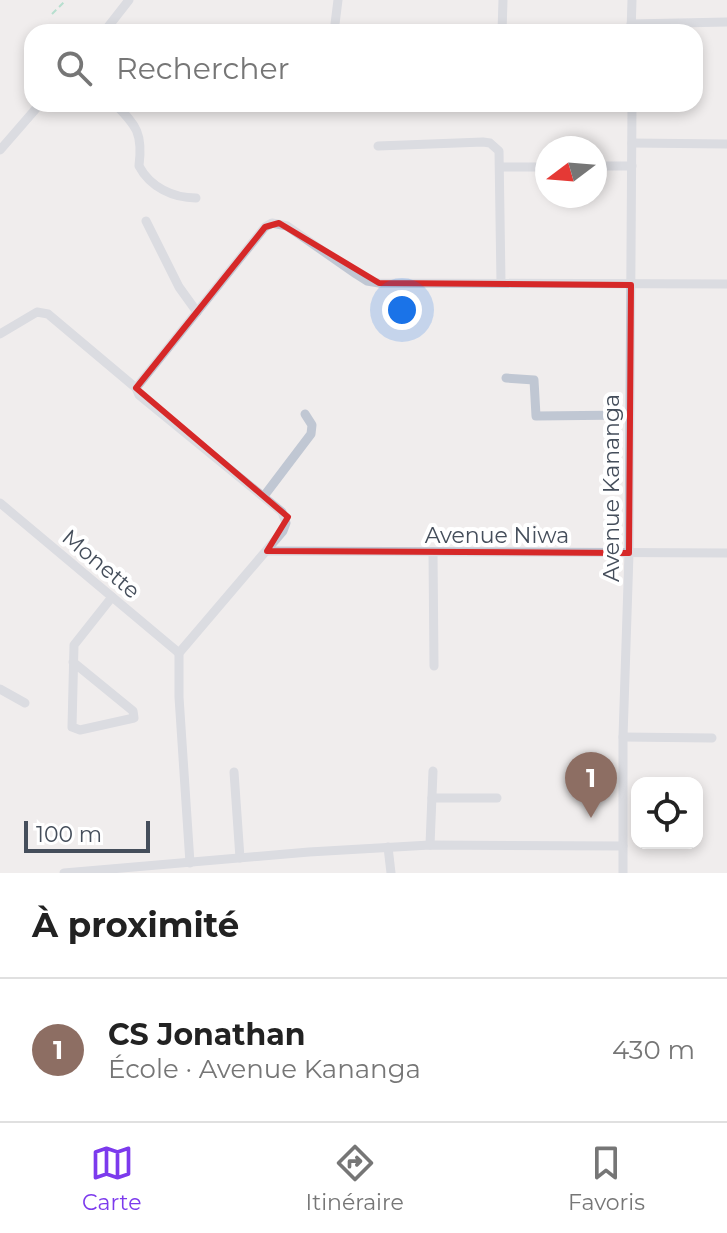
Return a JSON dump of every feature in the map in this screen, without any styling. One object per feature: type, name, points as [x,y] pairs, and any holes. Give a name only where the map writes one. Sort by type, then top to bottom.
[{"type":"street","points":[[110,24],[129,0]]},
{"type":"street","points":[[335,24],[338,0]]},
{"type":"street","points":[[502,24],[503,0]]},
{"type":"street","points":[[631,24],[632,0]]},
{"type":"street","points":[[695,24],[727,22]]},
{"type":"street","points":[[0,150],[33,112]]},
{"type":"street","points":[[123,112],[135,125],[140,136],[142,152],[139,166],[144,174],[168,194],[196,198]]},
{"type":"street","name":"Avenue Kananga","points":[[623,873],[632,112]]},
{"type":"street","points":[[378,146],[490,143],[499,151],[501,283]]},
{"type":"street","points":[[632,143],[727,144]]},
{"type":"street","points":[[607,166],[632,166]]},
{"type":"street","points":[[501,167],[535,167]]},
{"type":"street","points":[[146,221],[173,276],[197,312]]},
{"type":"street","points":[[136,388],[265,227],[272,223],[287,226],[367,281],[379,283],[727,284]]},
{"type":"street","points":[[0,334],[37,312],[43,312],[264,496],[282,512],[286,523],[267,551],[179,653],[190,863]]},
{"type":"street","points":[[506,378],[534,380],[536,416],[629,415]]},
{"type":"street","points":[[264,496],[311,434],[312,425],[305,414]]},
{"type":"street","name":"Monette","points":[[0,503],[179,653]]},
{"type":"street","name":"Avenue Niwa","points":[[267,551],[727,553]]},
{"type":"street","points":[[433,552],[434,666]]},
{"type":"street","points":[[73,662],[133,711],[134,718],[75,730],[72,722],[73,662],[77,640],[112,597]]},
{"type":"street","points":[[0,689],[25,703]]},
{"type":"street","points":[[623,737],[712,738]]},
{"type":"street","points":[[430,845],[433,771]]},
{"type":"street","points":[[234,772],[240,858]]},
{"type":"street","points":[[432,798],[497,798]]},
{"type":"street","points":[[64,873],[388,847],[623,846]]},
{"type":"street","points":[[388,847],[391,873]]},
{"type":"path","points":[[52,14],[66,0]]},
{"type":"highlighted area","points":[[279,223],[379,283],[631,285],[629,553],[267,551],[288,517],[136,388],[265,227]]},
{"type":"place","name":"CS Jonathan","points":[[591,818]]}]
